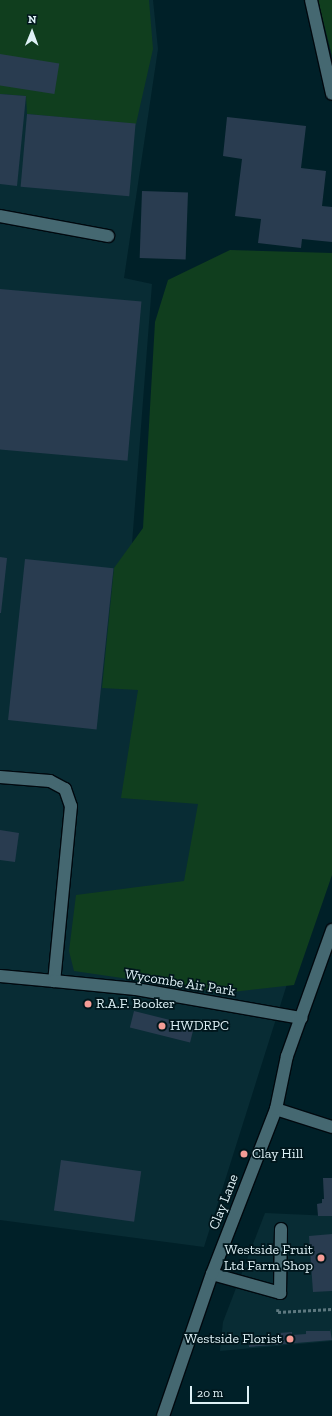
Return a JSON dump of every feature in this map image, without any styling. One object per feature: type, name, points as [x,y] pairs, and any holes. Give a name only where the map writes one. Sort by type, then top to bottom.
[{"type":"street","points":[[311,0],[332,94]]},
{"type":"street","points":[[0,216],[108,236]]},
{"type":"street","points":[[0,777],[50,781],[65,789],[71,806],[54,981]]},
{"type":"street","name":"Clay Lane","points":[[163,1416],[212,1274],[276,1109],[287,1056],[332,930]]},
{"type":"street","name":"Wycombe Air Park","points":[[0,976],[136,990],[301,1018]]},
{"type":"street","points":[[276,1109],[332,1127]]},
{"type":"street","points":[[212,1274],[280,1292],[281,1230]]},
{"type":"path","points":[[280,1292],[278,1312],[332,1309]]},
{"type":"shaded area","points":[[0,0],[153,0],[158,49],[124,278],[152,284],[132,544],[287,984],[204,1247],[0,1220]]},
{"type":"shaded area","points":[[265,1213],[332,1216],[332,1341],[220,1351],[223,1322]]},
{"type":"green space","points":[[0,0],[149,0],[153,49],[136,124],[27,114],[26,96],[0,94]]},
{"type":"green space","points":[[318,0],[332,0],[332,56]]},
{"type":"green space","points":[[230,250],[332,253],[332,875],[294,985],[224,993],[74,971],[69,951],[76,895],[184,881],[198,804],[121,798],[138,690],[102,688],[114,568],[143,528],[155,322],[168,280]]},
{"type":"building","points":[[0,54],[59,63],[54,94],[0,85]]},
{"type":"building","points":[[0,94],[26,96],[17,186],[0,184]]},
{"type":"building","points":[[27,114],[136,123],[129,196],[21,187]]},
{"type":"building","points":[[227,117],[306,126],[301,168],[326,171],[322,206],[332,207],[332,242],[302,239],[301,248],[258,243],[261,219],[235,216],[242,159],[223,156]]},
{"type":"building","points":[[142,191],[188,193],[186,260],[140,258]]},
{"type":"building","points":[[0,289],[141,301],[128,461],[0,450]]},
{"type":"building","points":[[0,557],[7,558],[1,613],[0,613]]},
{"type":"building","points":[[25,559],[114,568],[97,729],[8,720]]},
{"type":"building","points":[[0,830],[19,833],[15,862],[0,860]]},
{"type":"building","name":"HWDRPC","points":[[134,1011],[194,1026],[190,1042],[130,1027]]},
{"type":"building","points":[[61,1160],[141,1171],[134,1222],[54,1211]]},
{"type":"building","points":[[323,1178],[332,1178],[332,1216],[318,1216],[317,1204],[322,1203],[322,1199],[324,1199]]},
{"type":"building","name":"Westside Fruit Ltd Farm Shop","points":[[332,1234],[332,1291],[313,1292],[309,1236]]},
{"type":"building","name":"Westside Florist","points":[[306,1331],[330,1331],[332,1340],[249,1347],[248,1336],[279,1336],[279,1333],[292,1332],[292,1335],[306,1334]]},
{"type":"place","name":"R.A.F. Booker","points":[[88,1004]]},
{"type":"place","name":"HWDRPC","points":[[162,1026]]},
{"type":"place","name":"Clay Hill","points":[[244,1154]]},
{"type":"place","name":"Westside Fruit Ltd Farm Shop","points":[[321,1258]]},
{"type":"place","name":"Westside Florist","points":[[290,1339]]}]
